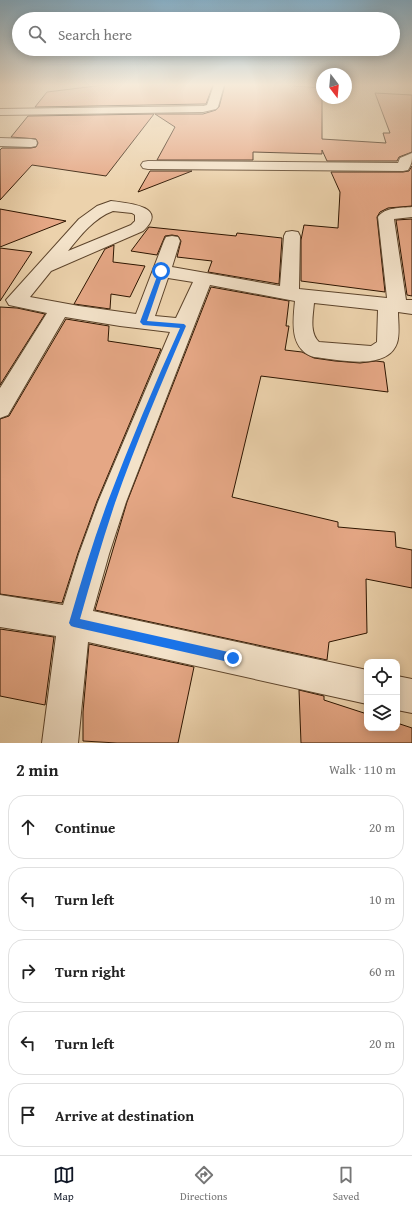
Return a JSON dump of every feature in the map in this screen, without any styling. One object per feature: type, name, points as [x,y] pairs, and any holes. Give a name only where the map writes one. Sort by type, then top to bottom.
[{"type":"street","points":[[0,142],[31,143]]},
{"type":"street","points":[[148,165],[409,164]]},
{"type":"street","points":[[8,299],[46,267],[89,218],[103,208],[111,206],[124,206],[136,209],[142,213],[144,218],[143,223],[137,228],[46,267]]},
{"type":"street","points":[[292,236],[297,295],[304,337],[308,345],[314,349],[371,354],[380,352],[385,347],[399,305],[386,217],[395,213],[412,212]]},
{"type":"street","points":[[143,322],[172,241]]},
{"type":"street","points":[[161,271],[297,295],[399,305]]},
{"type":"street","points":[[60,743],[74,623],[94,554],[112,502],[163,373],[204,278]]},
{"type":"street","points":[[8,299],[59,310],[143,322],[184,326]]},
{"type":"street","points":[[0,408],[59,310]]},
{"type":"street","points":[[0,611],[74,623],[364,686]]},
{"type":"street","points":[[400,694],[412,696]]},
{"type":"building","points":[[25,120],[150,120],[106,176],[32,165],[0,200],[0,150],[2,148],[31,148],[36,147],[38,143],[36,139],[11,137]]},
{"type":"building","points":[[164,120],[322,120],[322,139],[386,143],[383,133],[390,133],[385,120],[412,120],[412,152],[399,157],[397,161],[327,161],[322,150],[322,154],[253,152],[253,160],[157,160],[175,127]]},
{"type":"building","points":[[412,166],[412,206],[388,208],[380,212],[377,217],[385,292],[301,281],[301,240],[304,225],[338,228],[340,192],[331,172],[403,172],[409,171]]},
{"type":"building","points":[[150,171],[192,171],[138,192]]},
{"type":"building","points":[[0,209],[66,221],[0,247]]},
{"type":"building","points":[[412,219],[412,296],[407,295],[396,220]]},
{"type":"building","points":[[149,227],[236,236],[237,233],[282,238],[279,284],[208,272],[212,261],[177,257],[181,241],[178,236],[165,236],[157,255],[131,251]]},
{"type":"building","points":[[114,245],[113,262],[145,266],[130,297],[111,294],[110,309],[74,304],[105,249]]},
{"type":"building","points":[[0,248],[32,252],[0,301]]},
{"type":"building","points":[[211,287],[289,301],[286,326],[289,326],[285,350],[302,352],[314,358],[335,361],[360,363],[376,361],[384,362],[388,392],[261,376],[232,497],[338,522],[338,527],[395,532],[396,547],[412,550],[412,588],[366,579],[367,633],[329,642],[327,660],[95,610],[127,502]]},
{"type":"building","points":[[0,307],[17,308],[45,314],[0,385]]},
{"type":"building","points":[[66,319],[109,326],[108,341],[161,349],[97,501],[62,603],[0,594],[0,419],[9,416]]},
{"type":"building","points":[[0,629],[54,637],[45,705],[0,696]]},
{"type":"building","points":[[89,644],[194,667],[178,743],[117,743],[83,741],[83,712]]},
{"type":"building","points":[[299,690],[324,696],[324,700],[364,713],[364,731],[400,731],[400,724],[412,728],[412,743],[301,743]]},
{"type":"route","points":[[161,271],[143,322],[184,326],[163,373],[112,502],[94,554],[74,623],[233,658]]}]
